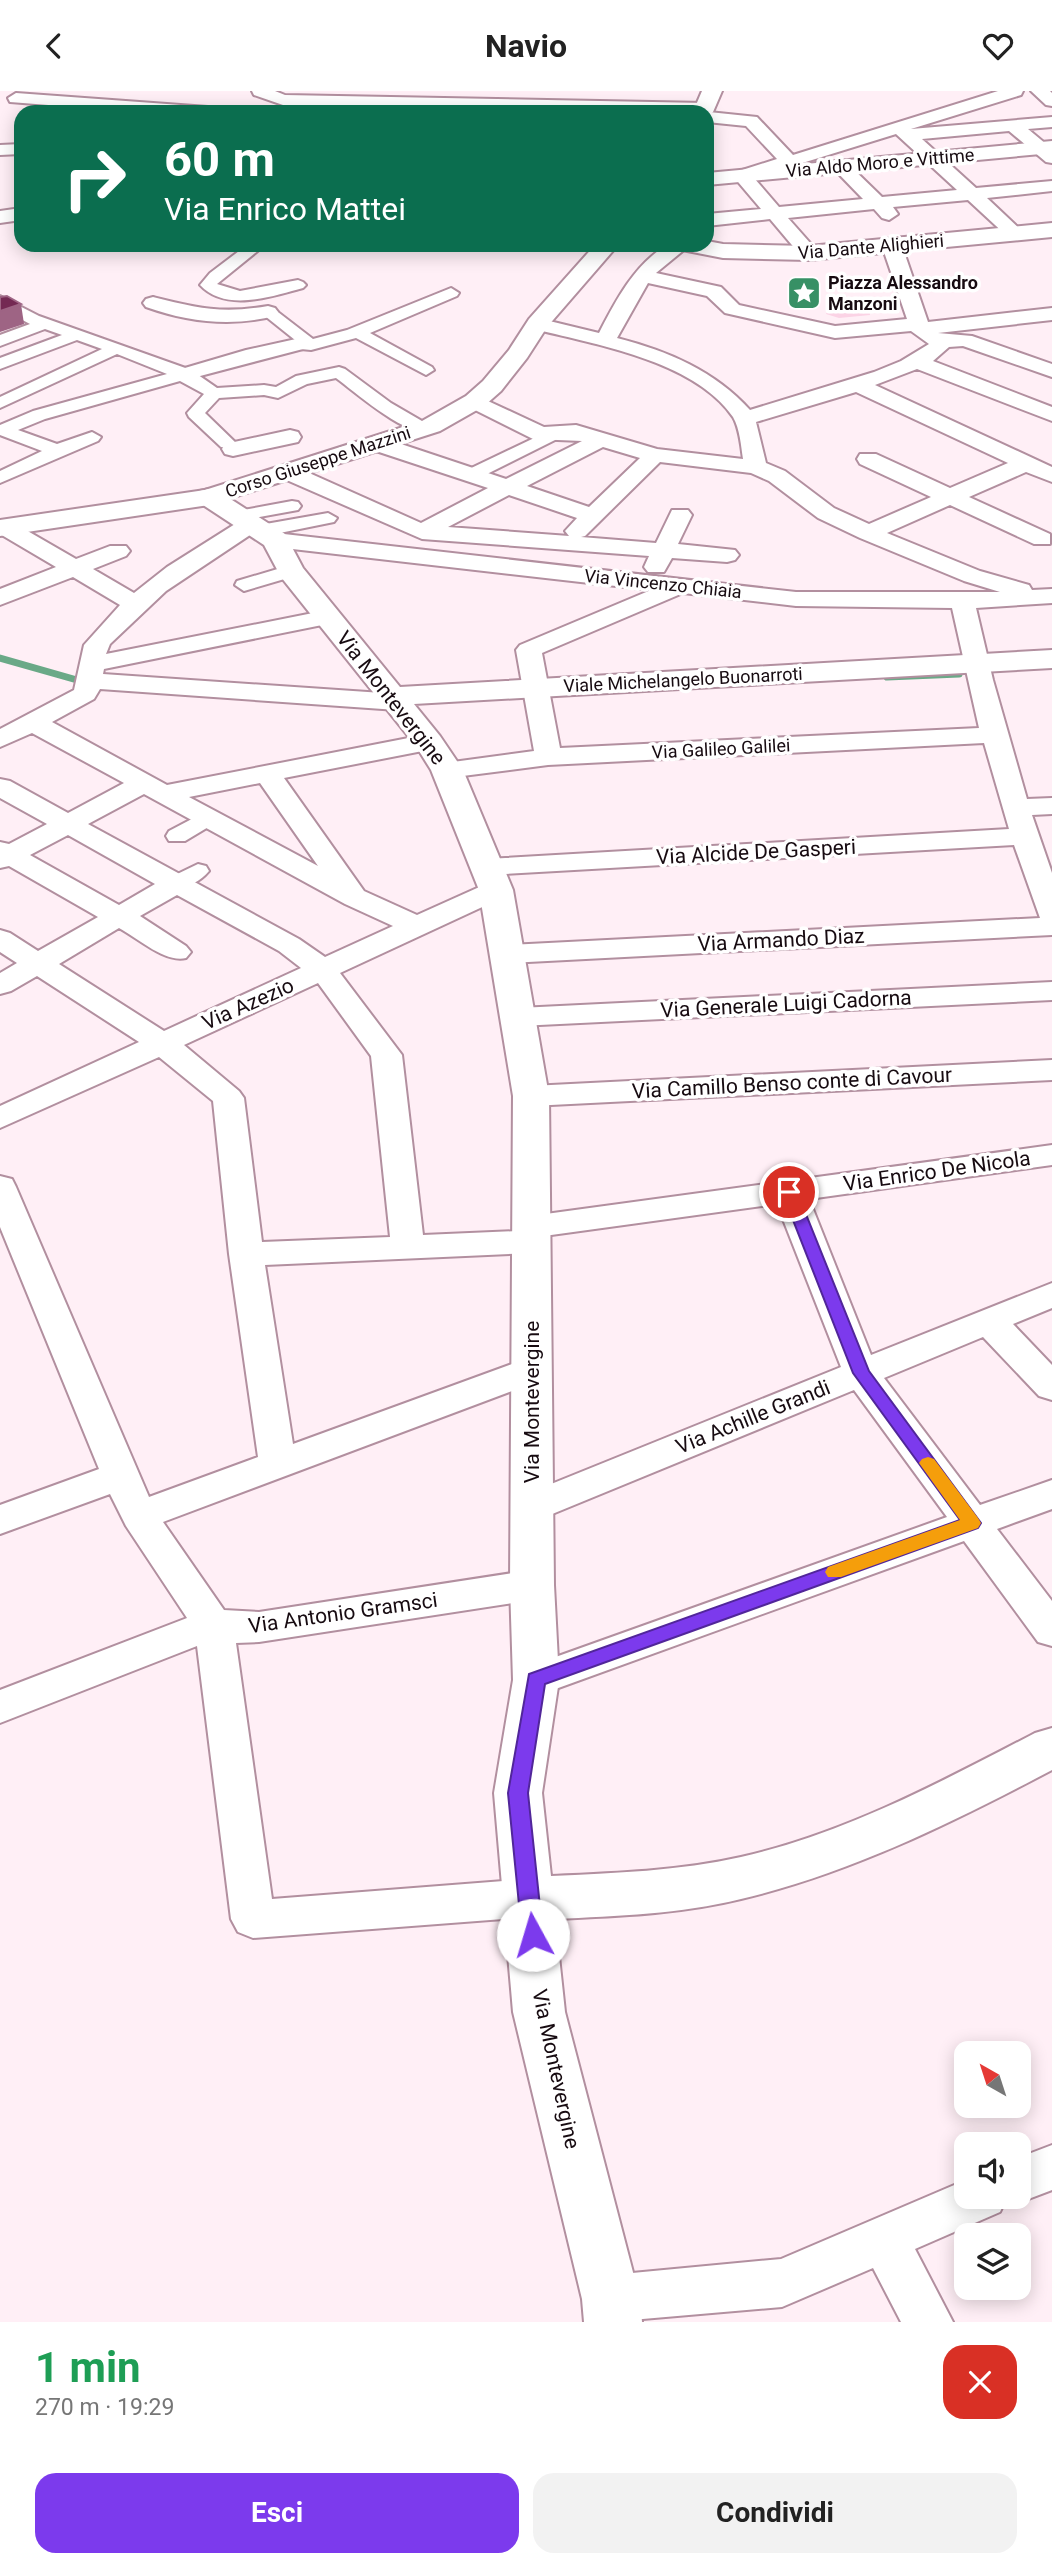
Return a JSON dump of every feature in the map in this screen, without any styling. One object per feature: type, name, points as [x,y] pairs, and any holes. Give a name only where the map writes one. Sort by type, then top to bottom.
[{"type":"street","points":[[8,100],[33,91]]},
{"type":"street","points":[[174,105],[188,91]]},
{"type":"street","points":[[260,91],[284,100],[286,105]]},
{"type":"street","points":[[809,253],[741,176],[903,131],[975,96],[1015,91]]},
{"type":"street","points":[[1038,91],[1052,101]]},
{"type":"street","points":[[975,96],[1048,151]]},
{"type":"street","points":[[8,100],[60,105]]},
{"type":"street","points":[[714,109],[751,121],[789,161]]},
{"type":"street","points":[[903,131],[1052,122]]},
{"type":"street","points":[[903,131],[1015,233]]},
{"type":"street","name":"Via Aldo Moro e Vittime","points":[[714,178],[933,158],[1048,151]]},
{"type":"street","points":[[841,167],[917,243]]},
{"type":"street","points":[[714,219],[1052,186]]},
{"type":"street","name":"Via Dante Alighieri","points":[[714,249],[809,253],[1052,230]]},
{"type":"street","points":[[745,418],[800,405],[916,361],[938,349],[940,345],[925,331],[892,246]]},
{"type":"street","points":[[247,252],[215,275],[208,285],[245,297],[298,285]]},
{"type":"street","name":"Corso Giuseppe Mazzini","points":[[1,519],[56,521],[209,497],[425,428],[475,401],[492,386],[519,353],[537,324],[601,252]]},
{"type":"street","points":[[606,339],[626,299],[668,252]]},
{"type":"street","points":[[645,278],[714,291],[732,309],[835,332],[925,331],[1052,314]]},
{"type":"street","points":[[57,450],[2,430],[60,408],[253,354],[303,345],[355,331],[451,293]]},
{"type":"street","points":[[153,303],[198,317],[245,317],[268,312],[313,295]]},
{"type":"street","points":[[0,301],[23,317],[145,359],[185,375],[214,393],[264,390],[278,393],[302,380],[339,372],[385,407],[425,428]]},
{"type":"street","points":[[268,312],[303,345],[341,367],[339,372]]},
{"type":"street","points":[[0,341],[45,324]]},
{"type":"street","points":[[537,324],[606,339],[657,357],[716,388],[732,401],[745,418],[756,467]]},
{"type":"street","points":[[355,331],[426,369]]},
{"type":"street","points":[[925,331],[965,340],[1052,371]]},
{"type":"street","points":[[0,364],[77,335]]},
{"type":"street","points":[[0,388],[107,346]]},
{"type":"street","points":[[0,403],[107,346]]},
{"type":"street","points":[[60,387],[145,359]]},
{"type":"street","points":[[916,361],[1052,415]]},
{"type":"street","points":[[855,384],[1052,475]]},
{"type":"street","points":[[214,393],[195,413],[230,446],[260,482]]},
{"type":"street","points":[[475,401],[541,434],[576,432],[655,455],[756,467],[777,476],[826,513],[905,550],[972,576],[1049,597]]},
{"type":"street","points":[[471,475],[551,435]]},
{"type":"street","points":[[0,478],[57,450],[92,437]]},
{"type":"street","points":[[230,446],[290,437]]},
{"type":"street","points":[[402,554],[422,532],[602,439]]},
{"type":"street","points":[[378,444],[593,516]]},
{"type":"street","points":[[536,569],[655,455]]},
{"type":"street","points":[[868,459],[1042,539]]},
{"type":"street","points":[[868,533],[1027,463]]},
{"type":"street","points":[[290,473],[422,532],[727,555]]},
{"type":"street","name":"Via Montevergine","points":[[209,497],[270,536],[328,617],[429,742],[447,770],[491,879],[509,954],[531,1096],[532,1585],[536,1679],[518,1793],[539,2012],[612,2311]]},
{"type":"street","points":[[244,585],[270,536],[292,506]]},
{"type":"street","points":[[649,582],[680,515]]},
{"type":"street","points":[[14,726],[85,694],[92,673],[95,646],[134,603],[270,536],[328,518]]},
{"type":"street","points":[[1,519],[134,603]]},
{"type":"street","name":"Via Vincenzo Chiaia","points":[[270,536],[402,554],[796,599],[963,601],[1049,597]]},
{"type":"street","points":[[0,598],[118,551]]},
{"type":"street","points":[[548,757],[529,650],[682,586]]},
{"type":"street","points":[[963,601],[976,671],[1025,837],[1052,914]]},
{"type":"street","points":[[92,673],[328,617]]},
{"type":"street","points":[[976,671],[1052,659]]},
{"type":"street","points":[[92,673],[396,702],[976,671],[1052,673]]},
{"type":"street","points":[[14,726],[152,789],[355,898],[416,926]]},
{"type":"street","name":"Via Galileo Galilei","points":[[447,770],[548,757],[996,735]]},
{"type":"street","points":[[3,855],[152,789],[267,773],[429,742]]},
{"type":"street","points":[[267,773],[355,898]]},
{"type":"street","points":[[0,787],[69,824],[188,877],[323,970],[386,1055],[408,1247]]},
{"type":"street","points":[[1016,807],[1052,806]]},
{"type":"street","points":[[177,836],[207,818]]},
{"type":"street","name":"Via Alcide De Gasperi","points":[[491,879],[1025,837]]},
{"type":"street","points":[[3,855],[118,916],[176,952]]},
{"type":"street","points":[[0,985],[188,877]]},
{"type":"street","name":"Via Azezio","points":[[0,1118],[416,926],[491,879]]},
{"type":"street","name":"Via Armando Diaz","points":[[509,954],[1052,926]]},
{"type":"street","points":[[0,939],[162,1043],[228,1098],[246,1254],[278,1464]]},
{"type":"street","name":"Via Generale Luigi Cadorna","points":[[520,1017],[1052,991]]},
{"type":"street","name":"Via Camillo Benso conte di Cavour","points":[[531,1096],[1052,1070]]},
{"type":"street","name":"Via Enrico De Nicola","points":[[246,1254],[408,1247],[531,1234],[789,1192],[1052,1155]]},
{"type":"street","points":[[0,1187],[139,1516],[212,1624],[221,1661],[253,1919],[529,1898],[642,1893],[695,1887],[758,1874],[815,1858],[931,1809],[1052,1747]]},
{"type":"street","points":[[789,1192],[861,1373],[1052,1631]]},
{"type":"street","name":"Via Achille Grandi","points":[[532,1507],[1052,1295]]},
{"type":"street","points":[[988,1320],[1052,1387]]},
{"type":"street","points":[[139,1516],[531,1370]]},
{"type":"street","points":[[0,1520],[120,1476]]},
{"type":"street","points":[[536,1679],[1052,1494]]},
{"type":"street","name":"Via Antonio Gramsci","points":[[0,1707],[212,1624],[240,1628],[259,1627],[532,1585]]},
{"type":"street","points":[[1031,2176],[1052,2167]]},
{"type":"street","points":[[612,2311],[782,2283],[954,2208]]},
{"type":"street","points":[[883,2238],[929,2322]]},
{"type":"shaded area","points":[[300,103],[404,104],[404,105],[298,105]]},
{"type":"shaded area","points":[[832,303],[869,306],[870,315],[839,318],[826,314]]},
{"type":"building","points":[[7,296],[21,304],[0,311],[0,297]]},
{"type":"waterway","points":[[0,658],[77,680]]},
{"type":"waterway","points":[[887,677],[959,674]]},
{"type":"slow traffic","points":[[834,1572],[972,1523],[928,1463]]},
{"type":"place","name":"Piazza Alessandro Manzoni","points":[[804,293]]},
{"type":"route","points":[[533,1935],[518,1793],[536,1679],[972,1523],[861,1373],[789,1192]]}]
